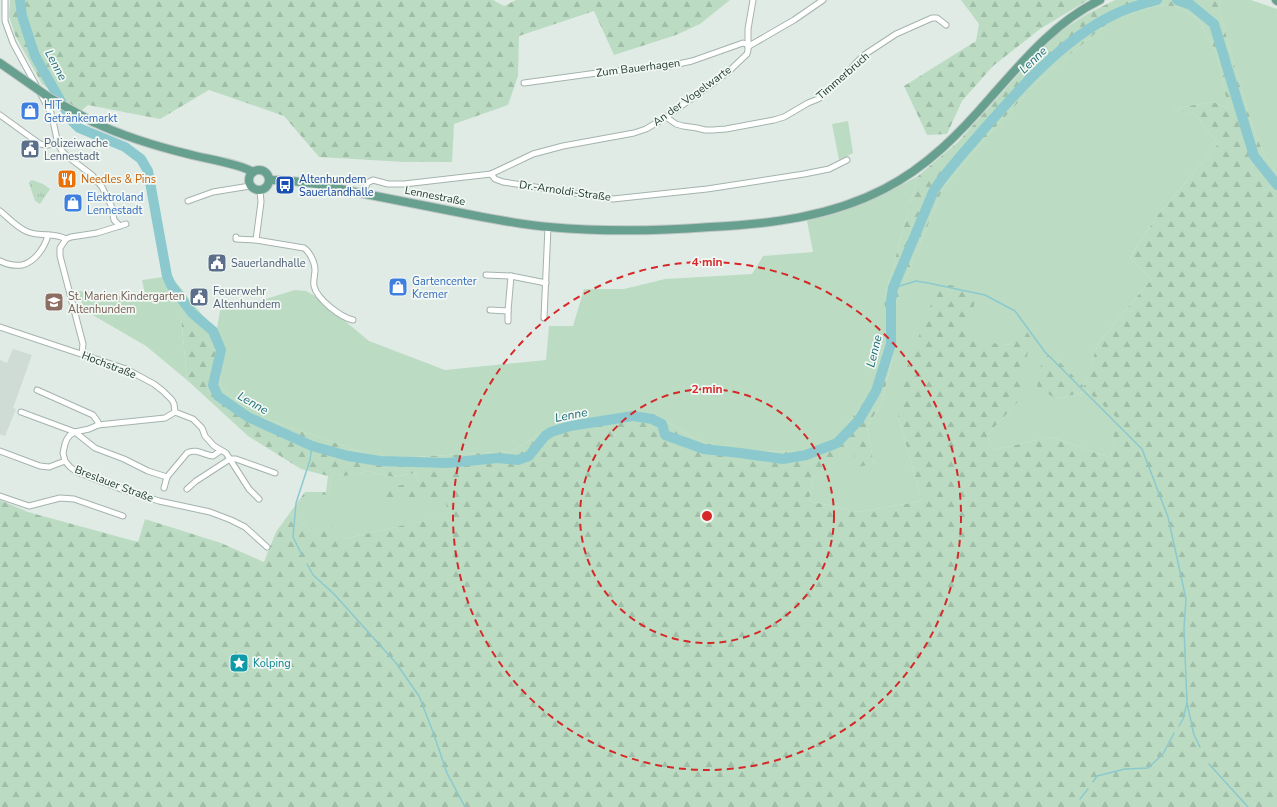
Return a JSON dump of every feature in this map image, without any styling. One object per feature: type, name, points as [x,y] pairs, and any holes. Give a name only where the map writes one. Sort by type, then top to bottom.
[{"type":"main road","name":"Lennestraße","points":[[269,180],[309,182],[491,218],[548,227],[596,230],[660,230],[728,226],[784,220],[835,209],[867,198],[896,183],[931,158],[958,133],[1042,41],[1070,18],[1100,0]]},
{"type":"main road","points":[[0,63],[50,98],[92,122],[143,142],[242,167],[253,172]]},
{"type":"main road","points":[[258,170],[264,172],[269,180],[269,183],[265,188],[260,190],[254,189],[250,186],[249,177],[253,172],[258,170]]},
{"type":"street","points":[[5,0],[5,21],[9,33],[15,48],[51,113],[58,144],[67,156],[87,171],[102,187],[111,205],[114,220],[123,225],[97,233],[71,236],[66,239],[60,248],[60,256],[83,344],[82,354]]},
{"type":"street","name":"An der Vogelwarte","points":[[491,174],[533,154],[563,146],[634,133],[646,129],[666,117],[727,73],[747,54],[748,29],[753,0]]},
{"type":"street","points":[[748,46],[788,24],[823,0]]},
{"type":"street","name":"Timmerbruch","points":[[666,117],[676,124],[705,130],[726,129],[784,117],[818,99],[848,73],[860,58],[896,34],[932,18],[937,18],[946,25]]},
{"type":"street","name":"Zum Bauerhagen","points":[[524,83],[597,73],[669,66],[692,61],[743,43],[748,46]]},
{"type":"street","points":[[0,115],[40,144],[58,144]]},
{"type":"street","name":"Dr.-Arnoldi-Straße","points":[[491,174],[495,179],[503,182],[613,199],[707,189],[816,172],[829,169],[847,160]]},
{"type":"street","points":[[364,193],[368,183],[373,180],[388,184],[404,184],[491,174]]},
{"type":"street","points":[[188,201],[213,192],[250,186]]},
{"type":"street","points":[[256,240],[261,202],[260,190]]},
{"type":"street","points":[[0,211],[27,232],[39,235],[61,236],[66,239]]},
{"type":"street","points":[[544,318],[548,227]]},
{"type":"street","points":[[0,261],[20,265],[25,263],[38,254],[43,248],[48,235]]},
{"type":"street","points":[[236,236],[236,239],[256,240],[304,248],[308,250],[315,268],[314,286],[316,291],[327,304],[341,315],[353,320]]},
{"type":"street","points":[[486,275],[511,276],[546,283]]},
{"type":"street","points":[[508,321],[511,276]]},
{"type":"street","points":[[490,310],[508,311]]},
{"type":"street","name":"Hochstraße","points":[[0,327],[126,369],[154,384],[172,400],[174,404],[174,412]]},
{"type":"street","points":[[37,390],[93,415],[98,422],[98,425]]},
{"type":"street","points":[[21,412],[75,432],[95,448],[124,459],[148,471],[167,477]]},
{"type":"street","points":[[75,432],[89,429],[98,425],[165,418],[174,412],[193,419],[202,428],[205,436],[214,446],[220,451],[226,453],[249,489],[259,499]]},
{"type":"street","name":"Breslauer Straße","points":[[75,432],[70,435],[65,444],[63,453],[65,461],[77,472],[159,501],[210,512],[245,527],[267,547]]},
{"type":"street","points":[[164,488],[167,477],[187,453],[195,451],[214,456],[220,451]]},
{"type":"street","points":[[0,452],[40,466],[54,466],[65,461]]},
{"type":"street","points":[[187,489],[196,481],[230,459],[236,459],[275,473]]},
{"type":"street","points":[[0,496],[29,506],[51,500],[68,498],[123,516]]},
{"type":"shaded area","points":[[13,349],[32,355],[13,408],[16,409],[5,436],[0,434],[0,360],[7,363]]},
{"type":"green space","points":[[10,0],[493,0],[504,6],[516,0],[730,0],[700,24],[676,35],[614,55],[594,11],[519,36],[518,76],[508,105],[454,124],[452,162],[404,162],[319,157],[284,116],[209,90],[160,119],[88,105],[81,111],[42,84],[15,35],[9,16]]},
{"type":"green space","points":[[961,0],[1088,0],[1040,29],[993,66],[962,101],[947,134],[927,135],[904,86],[976,41],[979,24]]},
{"type":"green space","points":[[1115,0],[1221,0],[1219,10],[1252,125],[1265,157],[1277,173],[1277,807],[0,807],[0,500],[28,512],[138,542],[145,519],[221,543],[264,562],[276,532],[305,492],[326,492],[328,476],[301,469],[248,436],[187,380],[181,316],[219,354],[221,387],[249,413],[382,459],[513,451],[546,430],[603,419],[654,414],[701,442],[741,451],[805,452],[836,439],[870,394],[887,348],[894,350],[882,402],[867,427],[874,464],[857,467],[852,445],[836,467],[813,477],[809,501],[858,512],[922,501],[898,416],[905,372],[939,284],[979,288],[964,340],[1011,345],[1025,329],[1031,338],[1017,403],[987,435],[993,450],[1051,437],[1111,458],[1116,417],[1087,391],[1057,399],[1037,388],[1043,354],[1056,358],[1084,387],[1098,343],[1151,280],[1130,257],[1158,215],[1218,144],[1197,116],[1170,109],[1213,102],[1228,108],[1217,53],[1199,20],[1179,7],[1159,5],[1113,19],[1038,81],[983,141],[943,188],[895,306],[895,347],[890,346],[884,299],[918,176],[958,142],[1032,59],[1058,33],[1087,14]],"holes":[[[368,471],[393,477],[415,473],[419,482],[379,489],[383,502],[445,499],[448,515],[343,539],[332,526],[314,534],[292,515],[306,494],[329,495],[332,473],[345,476]]]},
{"type":"green space","points":[[1221,0],[1251,0],[1277,9],[1277,173],[1265,157],[1252,125],[1219,10]]},
{"type":"green space","points":[[1159,5],[1179,7],[1199,20],[1217,53],[1228,108],[1213,102],[1171,109],[1197,116],[1218,144],[1158,215],[1130,257],[1151,280],[1098,343],[1084,388],[1056,358],[1057,399],[1087,391],[1117,417],[1111,458],[1051,437],[993,450],[987,435],[1017,403],[1011,345],[963,341],[898,416],[922,501],[858,512],[809,501],[813,477],[836,466],[852,444],[874,464],[867,427],[882,402],[894,351],[888,349],[870,394],[836,439],[805,452],[741,451],[701,442],[654,414],[546,430],[513,451],[382,459],[249,413],[221,387],[219,354],[181,317],[187,380],[146,346],[84,310],[78,291],[146,299],[142,280],[171,276],[212,327],[217,328],[221,305],[248,307],[252,303],[295,290],[306,291],[315,296],[369,341],[445,370],[546,360],[549,326],[573,326],[584,289],[624,289],[665,279],[752,274],[763,256],[813,252],[807,221],[838,213],[879,197],[918,176],[884,299],[895,346],[895,306],[943,188],[983,141],[1038,81],[1113,19]]},
{"type":"green space","points":[[848,121],[853,153],[839,160],[832,124]]},
{"type":"green space","points":[[32,180],[43,184],[50,189],[40,204],[35,201],[29,183]]},
{"type":"green space","points":[[368,471],[393,477],[415,473],[419,482],[445,499],[449,515],[343,539],[314,534],[292,515],[306,493],[329,495],[332,473],[345,476]]},
{"type":"waterway","name":"Lenne","points":[[20,0],[22,16],[35,56],[72,121],[79,128],[125,147],[141,159],[148,171],[167,276],[171,285],[192,313],[213,331],[221,350],[213,385],[218,396],[248,417],[312,446],[348,456],[380,461],[447,463],[498,458],[518,460],[529,456],[545,436],[551,432],[570,426],[633,416],[652,419],[662,424],[665,435],[704,449],[783,459],[806,455],[837,443],[859,420],[876,391],[891,344],[891,301],[893,288],[934,190],[958,159],[1012,98],[1059,52],[1093,26],[1111,16],[1133,7],[1157,0]]},
{"type":"waterway","name":"Lenne","points":[[1177,0],[1191,5],[1214,24],[1254,156],[1277,185]]},
{"type":"waterway","points":[[893,288],[916,281],[928,283],[985,295],[1015,311],[1045,352],[1142,449],[1168,517],[1186,599],[1184,628],[1187,703],[1194,735],[1200,747]]},
{"type":"waterway","points":[[302,555],[293,537],[296,503],[310,460],[312,446]]},
{"type":"waterway","points":[[307,564],[313,575],[334,594],[396,663],[419,696],[447,773],[465,807]]},
{"type":"waterway","points":[[1179,726],[1183,719],[1187,703]]},
{"type":"waterway","points":[[1093,782],[1097,776],[1125,769],[1148,768],[1163,754],[1174,733]]},
{"type":"waterway","points":[[1209,764],[1248,807]]},
{"type":"waterway","points":[[1080,799],[1088,789]]},
{"type":"place","name":"HIT Getränkemarkt","points":[[30,111]]},
{"type":"place","name":"Polizeiwache Lennestadt","points":[[30,149]]},
{"type":"place","name":"Needles & Pins","points":[[67,179]]},
{"type":"place","name":"Altenhundem Sauerlandhalle","points":[[285,185]]},
{"type":"place","name":"Elektroland Lennestadt","points":[[73,203]]},
{"type":"place","name":"Sauerlandhalle","points":[[217,263]]},
{"type":"place","name":"Gartencenter Kremer","points":[[398,287]]},
{"type":"place","name":"Feuerwehr Altenhundem","points":[[199,297]]},
{"type":"place","name":"St. Marien Kindergarten Altenhundem","points":[[54,302]]},
{"type":"place","name":"Kolping","points":[[239,663]]}]
